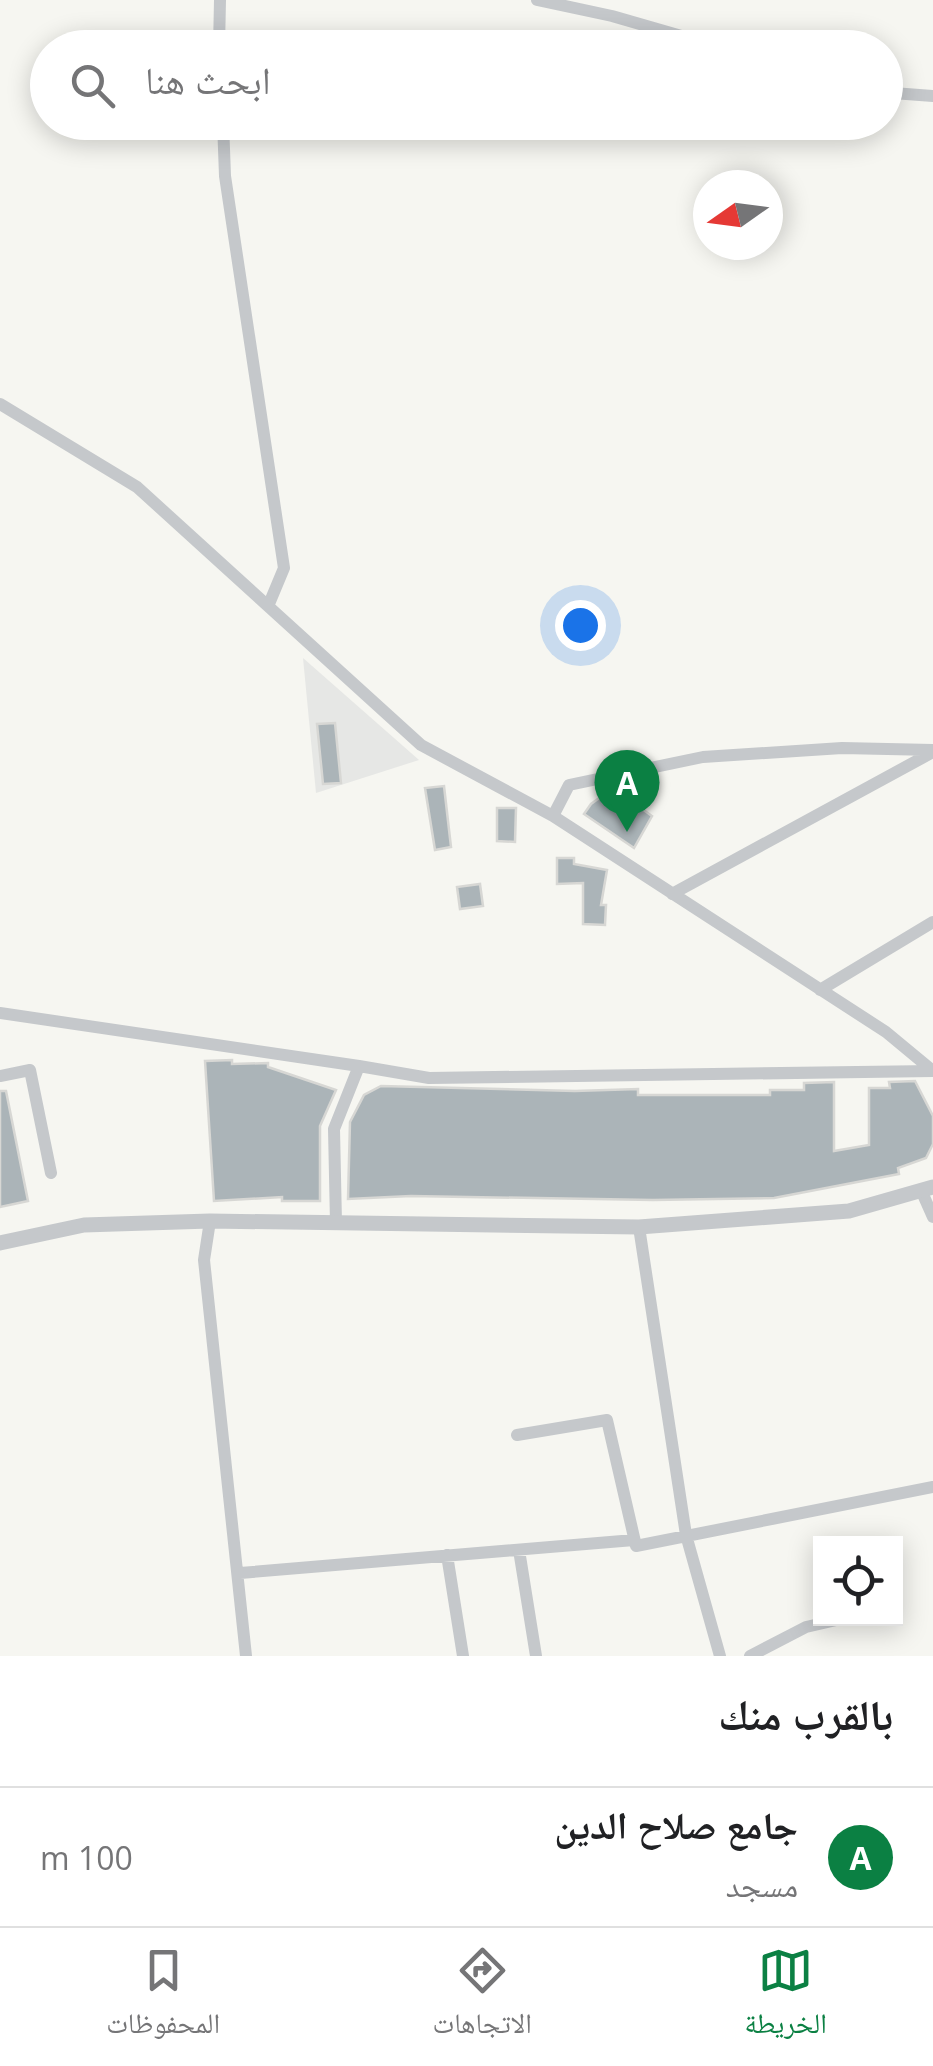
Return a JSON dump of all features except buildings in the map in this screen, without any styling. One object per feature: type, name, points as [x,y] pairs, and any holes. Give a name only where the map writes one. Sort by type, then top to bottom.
[{"type":"street","points":[[219,30],[220,0]]},
{"type":"street","points":[[537,0],[661,30]]},
{"type":"street","points":[[903,94],[933,96]]},
{"type":"street","points":[[224,140],[225,176],[284,568],[268,604]]},
{"type":"street","points":[[0,404],[137,487],[422,744],[552,816],[886,1032],[933,1071]]},
{"type":"street","points":[[552,816],[570,784],[703,756],[842,748],[933,751]]},
{"type":"street","points":[[672,894],[933,751]]},
{"type":"street","points":[[820,990],[933,922]]},
{"type":"street","points":[[0,1014],[429,1078],[933,1071]]},
{"type":"street","points":[[336,1223],[334,1129],[358,1066]]},
{"type":"street","points":[[0,1076],[30,1070],[50,1173]]},
{"type":"street","points":[[0,1243],[84,1224],[210,1221],[640,1227],[849,1210],[927,1188],[933,1217]]},
{"type":"street","points":[[210,1221],[204,1260],[246,1656]]},
{"type":"street","points":[[640,1227],[686,1535],[720,1656]]},
{"type":"street","points":[[517,1435],[607,1420],[636,1546],[933,1486]]},
{"type":"street","points":[[240,1572],[634,1540]]},
{"type":"street","points":[[518,1550],[536,1656]]},
{"type":"street","points":[[447,1556],[463,1656]]},
{"type":"street","points":[[750,1656],[813,1625]]},
{"type":"shaded area","points":[[303,658],[419,760],[316,793]]},
{"type":"place","name":"جامع صلاح الدين","points":[[627,832]]}]
